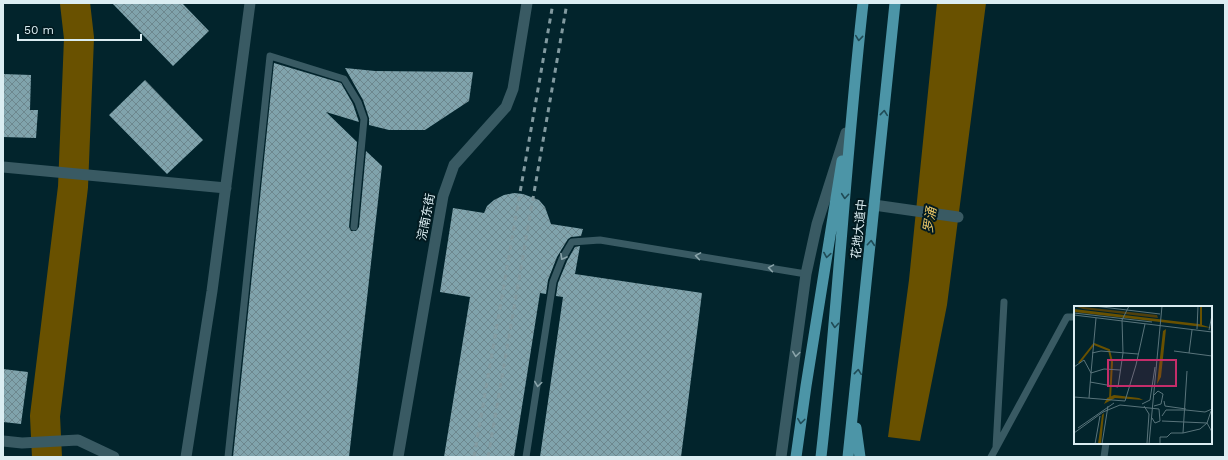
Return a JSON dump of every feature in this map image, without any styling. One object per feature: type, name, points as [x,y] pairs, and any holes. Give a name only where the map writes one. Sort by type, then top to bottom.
[{"type":"main road","name":"花地大道中","points":[[821,457],[832,360],[863,3]]},
{"type":"main road","name":"花地大道中","points":[[848,457],[854,411],[895,3]]},
{"type":"main road","points":[[796,457],[856,73]]},
{"type":"main road","points":[[854,411],[860,457]]},
{"type":"street","points":[[186,457],[226,188],[250,3]]},
{"type":"street","name":"浣南东街","points":[[398,457],[443,196],[454,165],[506,107],[513,89],[527,3]]},
{"type":"street","points":[[781,457],[806,274],[817,224],[846,133]]},
{"type":"street","points":[[7,167],[226,188]]},
{"type":"street","points":[[874,205],[958,217]]},
{"type":"street","points":[[3,441],[22,443],[78,440],[114,457]]},
{"type":"lane","points":[[228,457],[270,56],[344,79],[358,102],[364,119],[354,227]]},
{"type":"lane","points":[[526,457],[553,282],[562,259],[572,242],[600,240],[806,274]]},
{"type":"lane","points":[[996,448],[1004,302]]},
{"type":"lane","points":[[991,457],[1067,317],[1074,317]]},
{"type":"lane","points":[[1104,457],[1106,444]]},
{"type":"water","name":"罗涌","points":[[937,3],[986,3],[947,305],[920,441],[888,437],[909,280]]},
{"type":"building","points":[[112,3],[182,3],[209,31],[173,66]]},
{"type":"building","points":[[274,63],[341,83],[353,104],[359,122],[326,112],[357,142],[349,227],[351,231],[356,231],[359,227],[366,151],[382,166],[349,457],[233,457]]},
{"type":"building","points":[[345,68],[375,71],[473,72],[469,101],[425,130],[389,130],[369,125],[369,118],[363,100]]},
{"type":"building","points":[[3,74],[31,75],[30,110],[38,110],[36,138],[3,137]]},
{"type":"building","points":[[145,80],[203,140],[167,174],[109,115]]},
{"type":"building","points":[[514,193],[523,194],[539,200],[545,207],[551,224],[583,229],[581,236],[571,237],[568,239],[557,257],[548,280],[546,294],[540,293],[514,457],[444,457],[470,297],[440,292],[453,208],[484,213],[487,206],[494,200],[504,195]]},
{"type":"building","points":[[580,246],[575,274],[702,293],[681,457],[540,457],[563,297],[556,296],[558,283],[567,261],[575,247]]},
{"type":"building","points":[[3,369],[28,372],[21,424],[3,422]]},
{"type":"waterway","points":[[47,457],[45,416],[73,187],[79,38],[75,3]]},
{"type":"railway","points":[[474,457],[553,3]]},
{"type":"railway","points":[[488,457],[567,3]]}]
